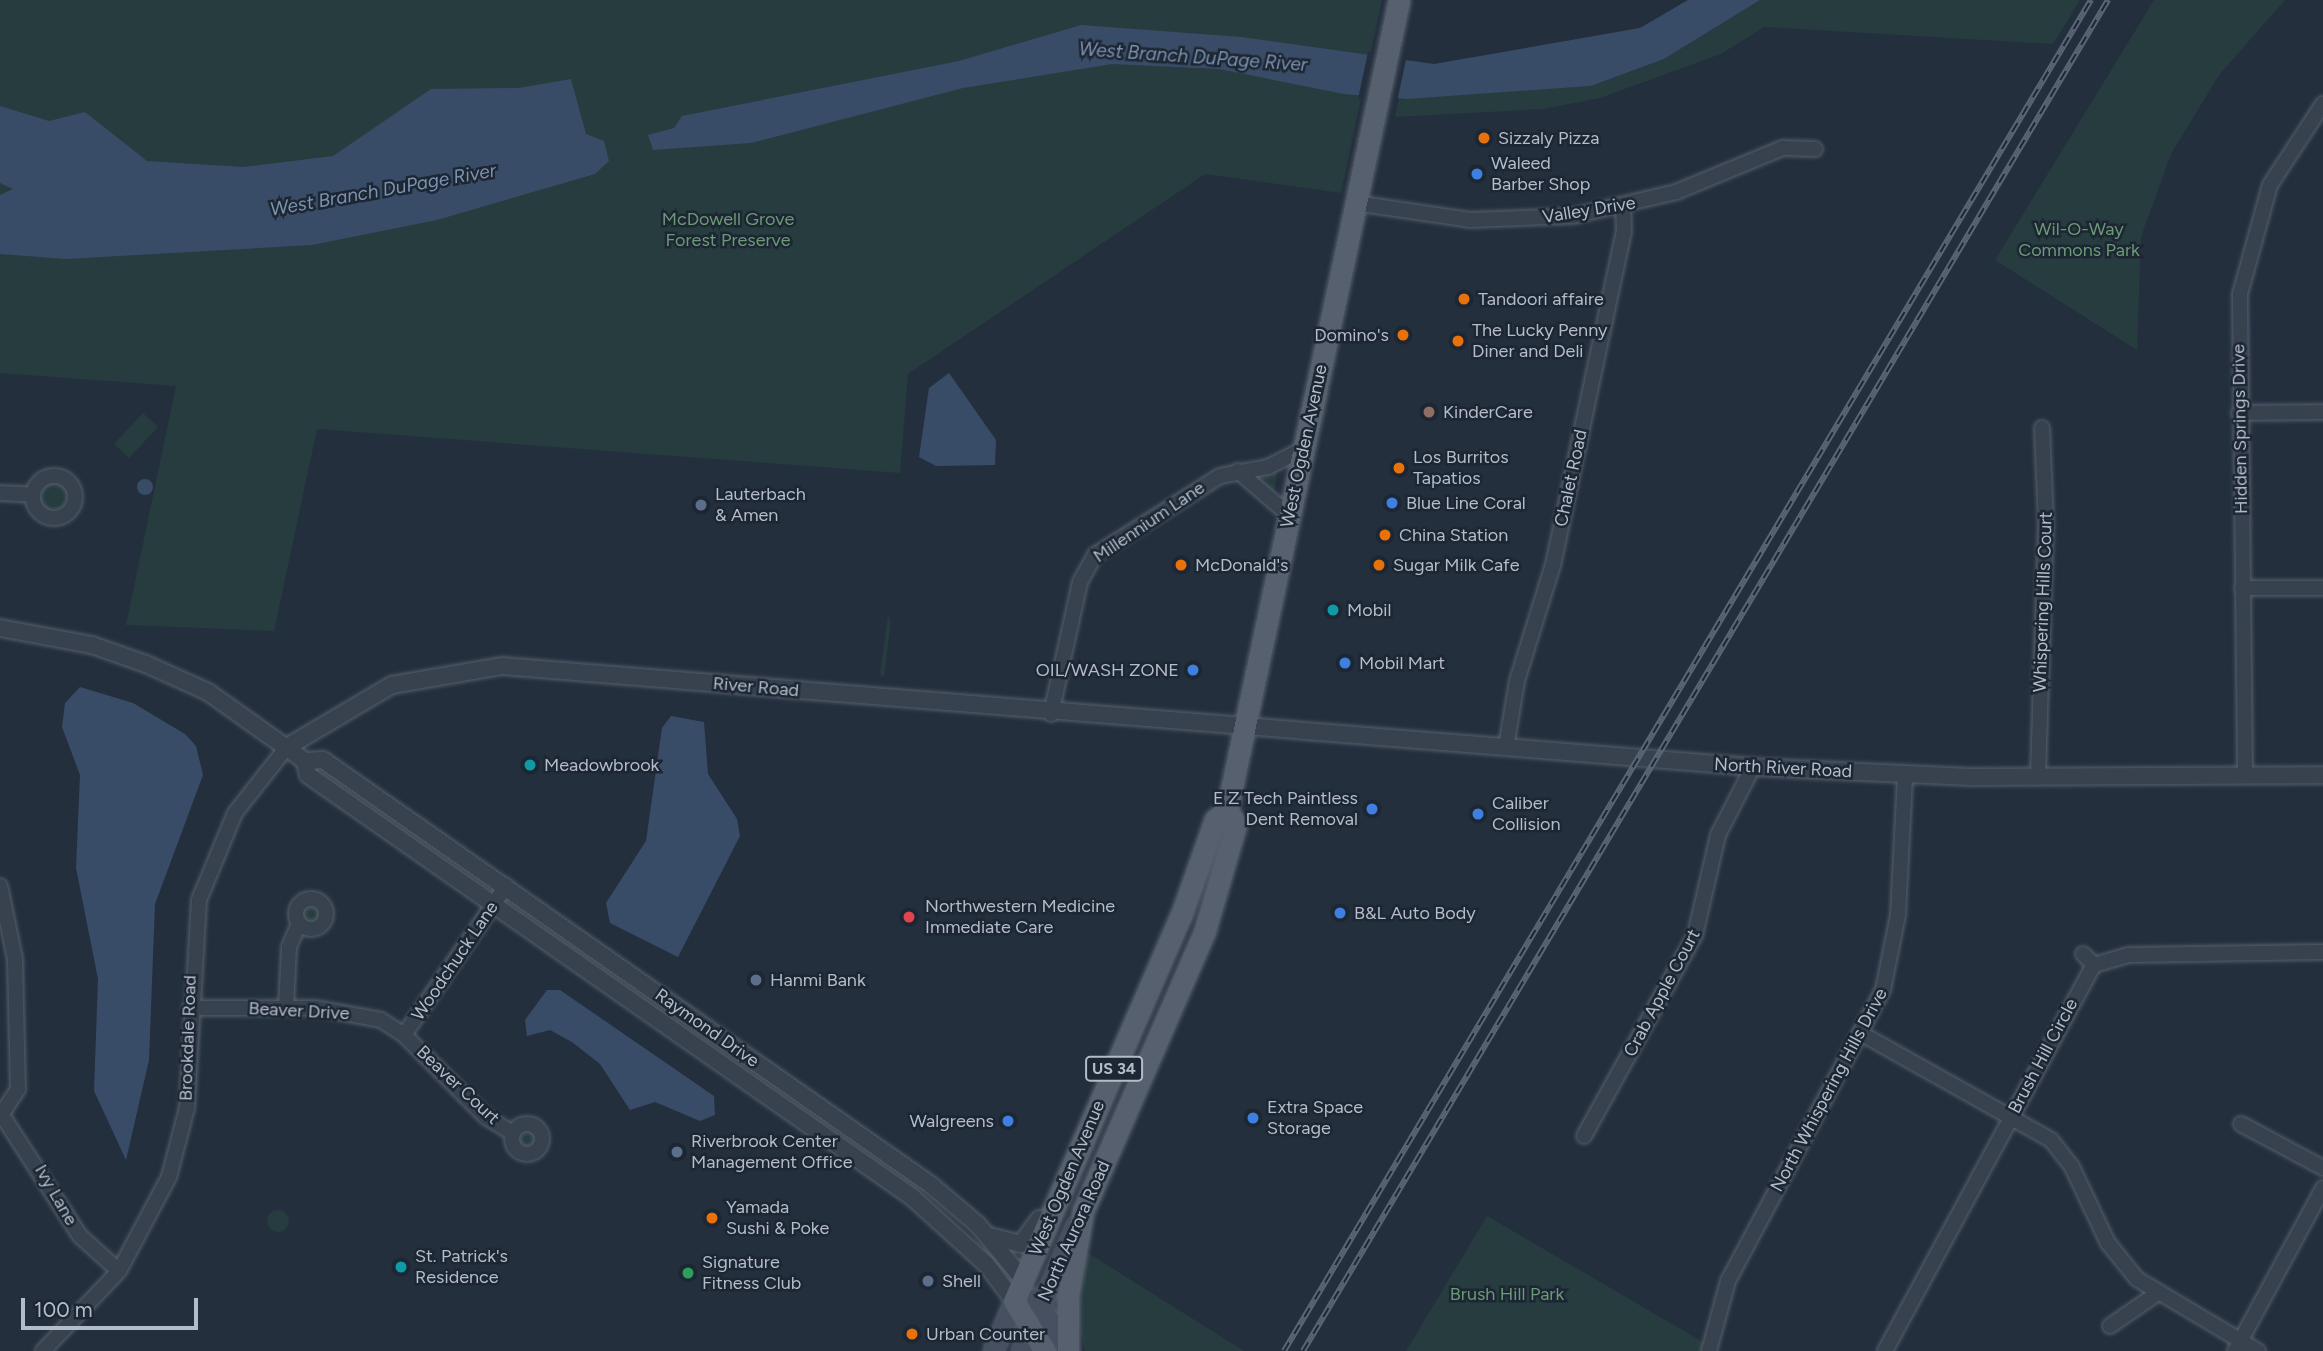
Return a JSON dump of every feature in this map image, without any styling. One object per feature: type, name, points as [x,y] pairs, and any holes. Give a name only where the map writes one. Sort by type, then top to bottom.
[{"type":"main road","name":"West Ogden Avenue","points":[[1014,1301],[1181,916],[1215,820],[1227,810],[1399,0]]},
{"type":"main road","name":"West Ogden Avenue","points":[[1128,1111],[1216,897],[1236,824],[1227,810]]},
{"type":"main road","name":"North Aurora Road","points":[[1021,1351],[1128,1111]]},
{"type":"main road","name":"West Ogden Avenue","points":[[1067,1349],[1083,1211]]},
{"type":"main road","name":"Raymond Drive","points":[[1023,1279],[1067,1349]]},
{"type":"main road","name":"North Aurora Road","points":[[993,1351],[1014,1301]]},
{"type":"main road","points":[[1014,1301],[1045,1351]]},
{"type":"street","name":"Hidden Springs Drive","points":[[2245,774],[2239,305],[2250,242],[2287,153],[2323,104]]},
{"type":"street","name":"Valley Drive","points":[[1355,203],[1506,220],[1623,206],[1696,186],[1783,148],[1815,149]]},
{"type":"street","name":"Chalet Road","points":[[1506,747],[1619,259],[1623,206]]},
{"type":"street","points":[[2239,412],[2323,412]]},
{"type":"street","name":"Whispering Hills Court","points":[[2038,776],[2046,526],[2042,428]]},
{"type":"street","name":"Millennium Lane","points":[[1051,714],[1089,562],[1198,488],[1238,471],[1302,450]]},
{"type":"street","points":[[1238,471],[1289,515]]},
{"type":"street","points":[[0,492],[33,495]]},
{"type":"street","points":[[2242,588],[2323,588]]},
{"type":"street","name":"Raymond Drive","points":[[0,628],[92,645],[146,664],[208,692],[305,761],[308,775],[912,1197],[979,1257],[1014,1301]]},
{"type":"street","name":"River Road","points":[[287,747],[392,685],[483,666],[1051,714],[1244,727]]},
{"type":"street","name":"North River Road","points":[[1244,727],[1753,767],[1905,775],[2323,775]]},
{"type":"street","name":"Brookdale Road","points":[[43,1351],[119,1270],[155,1210],[178,1146],[189,1076],[193,929],[211,863],[235,813],[287,747]]},
{"type":"street","name":"Raymond Drive","points":[[305,761],[323,760],[913,1171],[987,1235],[1023,1279]]},
{"type":"street","name":"Crab Apple Court","points":[[1584,1136],[1695,935],[1718,835],[1753,767]]},
{"type":"street","name":"North Whispering Hills Drive","points":[[1709,1351],[1728,1281],[1862,1034],[1894,948],[1905,775]]},
{"type":"street","points":[[0,886],[15,958],[18,1089],[1,1113]]},
{"type":"street","name":"Woodchuck Lane","points":[[404,1035],[506,886]]},
{"type":"street","points":[[286,1008],[289,947],[299,923]]},
{"type":"street","name":"Brush Hill Circle","points":[[1885,1351],[2012,1114],[2088,960],[2128,955],[2323,953]]},
{"type":"street","name":"Beaver Drive","points":[[190,1008],[286,1008],[352,1012],[404,1035]]},
{"type":"street","points":[[1862,1034],[2012,1114],[2062,1151],[2108,1243],[2155,1295],[2238,1346],[2258,1351]]},
{"type":"street","name":"Beaver Court","points":[[404,1035],[486,1117],[513,1133]]},
{"type":"street","name":"Ivy Lane","points":[[1,1113],[80,1236],[119,1270]]},
{"type":"street","points":[[2241,1125],[2323,1168]]},
{"type":"street","points":[[2238,1346],[2323,1188]]},
{"type":"street","points":[[987,1235],[1021,1244],[1062,1190]]},
{"type":"street","points":[[2110,1326],[2155,1295]]},
{"type":"green space","name":"McDowell Grove Forest Preserve","points":[[0,0],[1382,0],[1341,193],[1205,174],[908,374],[900,473],[317,429],[274,631],[126,625],[176,386],[0,373]]},
{"type":"green space","points":[[1760,0],[2080,0],[2053,44],[1764,27],[1721,54],[1600,98],[1543,109],[1395,117],[1399,98],[1591,86],[1664,59]]},
{"type":"green space","name":"Wil-O-Way Commons Park","points":[[2154,0],[2285,0],[2219,75],[2171,154],[2141,237],[2137,350],[1995,260]]},
{"type":"green space","points":[[143,413],[158,427],[129,458],[114,444]]},
{"type":"green space","points":[[1278,469],[1274,493],[1246,473]]},
{"type":"green space","points":[[53,482],[63,486],[67,496],[63,506],[53,510],[43,506],[39,496],[43,486]]},
{"type":"green space","points":[[888,616],[891,622],[884,677],[880,674]]},
{"type":"green space","points":[[310,906],[316,909],[319,915],[316,921],[310,924],[304,921],[301,915],[304,909]]},
{"type":"green space","points":[[524,1130],[530,1130],[535,1138],[533,1144],[524,1146],[519,1141],[519,1135]]},
{"type":"green space","points":[[278,1210],[286,1213],[289,1221],[286,1229],[278,1232],[270,1229],[267,1221],[270,1213]]},
{"type":"green space","name":"Brush Hill Park","points":[[1487,1216],[1703,1342],[1702,1351],[1406,1351]]},
{"type":"green space","points":[[1085,1251],[1244,1351],[1085,1351],[1076,1314]]},
{"type":"water","name":"West Branch DuPage River","points":[[1688,0],[1760,0],[1664,59],[1591,86],[1407,99],[1344,94],[1219,69],[1112,64],[963,88],[751,143],[653,150],[648,135],[674,128],[682,116],[959,61],[1081,25],[1241,37],[1434,64],[1640,28]]},
{"type":"water","name":"West Branch DuPage River","points":[[571,79],[586,134],[604,141],[609,161],[595,174],[437,220],[312,245],[66,259],[0,254],[0,195],[13,189],[0,183],[0,106],[49,121],[85,112],[147,161],[243,167],[333,156],[431,89],[519,88]]},
{"type":"water","points":[[949,373],[996,440],[995,465],[936,466],[919,457],[929,388]]},
{"type":"water","points":[[142,479],[148,479],[153,487],[151,493],[142,495],[137,490],[137,484]]},
{"type":"water","points":[[80,687],[133,703],[185,734],[196,746],[203,775],[155,904],[149,1060],[126,1160],[94,1091],[98,979],[76,868],[80,775],[62,727],[65,703]]},
{"type":"water","points":[[671,716],[704,722],[708,774],[737,819],[740,836],[678,957],[610,923],[606,903],[646,841],[662,728]]},
{"type":"water","points":[[547,990],[560,990],[714,1096],[715,1115],[700,1121],[655,1102],[630,1110],[600,1064],[572,1042],[550,1030],[527,1036],[525,1020]]},
{"type":"pier","points":[[1390,51],[1407,55],[1397,102],[1358,99],[1368,52]]},
{"type":"railway","points":[[1284,1351],[2091,0]]},
{"type":"railway","points":[[1303,1351],[2108,0]]},
{"type":"place","name":"Sizzaly Pizza","points":[[1484,138]]},
{"type":"place","name":"Waleed Barber Shop","points":[[1477,174]]},
{"type":"place","name":"Tandoori affaire","points":[[1464,299]]},
{"type":"place","name":"Domino's","points":[[1403,335]]},
{"type":"place","name":"The Lucky Penny Diner and Deli","points":[[1458,341]]},
{"type":"place","name":"KinderCare","points":[[1429,412]]},
{"type":"place","name":"Los Burritos Tapatios","points":[[1399,468]]},
{"type":"place","name":"Blue Line Coral","points":[[1392,503]]},
{"type":"place","name":"Lauterbach & Amen","points":[[701,505]]},
{"type":"place","name":"China Station","points":[[1385,535]]},
{"type":"place","name":"McDonald's","points":[[1181,565]]},
{"type":"place","name":"Sugar Milk Cafe","points":[[1379,565]]},
{"type":"place","name":"Mobil","points":[[1333,610]]},
{"type":"place","name":"Mobil Mart","points":[[1345,663]]},
{"type":"place","name":"OIL/WASH ZONE","points":[[1193,670]]},
{"type":"place","name":"Meadowbrook","points":[[530,765]]},
{"type":"place","name":"E Z Tech Paintless Dent Removal","points":[[1372,809]]},
{"type":"place","name":"Caliber Collision","points":[[1478,814]]},
{"type":"place","name":"B&L Auto Body","points":[[1340,913]]},
{"type":"place","name":"Northwestern Medicine Immediate Care","points":[[909,917]]},
{"type":"place","name":"Hanmi Bank","points":[[756,980]]},
{"type":"place","name":"Extra Space Storage","points":[[1253,1118]]},
{"type":"place","name":"Walgreens","points":[[1008,1121]]},
{"type":"place","name":"Riverbrook Center Management Office","points":[[677,1152]]},
{"type":"place","name":"Yamada Sushi & Poke","points":[[712,1218]]},
{"type":"place","name":"St. Patrick's Residence","points":[[401,1267]]},
{"type":"place","name":"Signature Fitness Club","points":[[688,1273]]},
{"type":"place","name":"Shell","points":[[928,1281]]},
{"type":"place","name":"Urban Counter","points":[[912,1334]]}]
